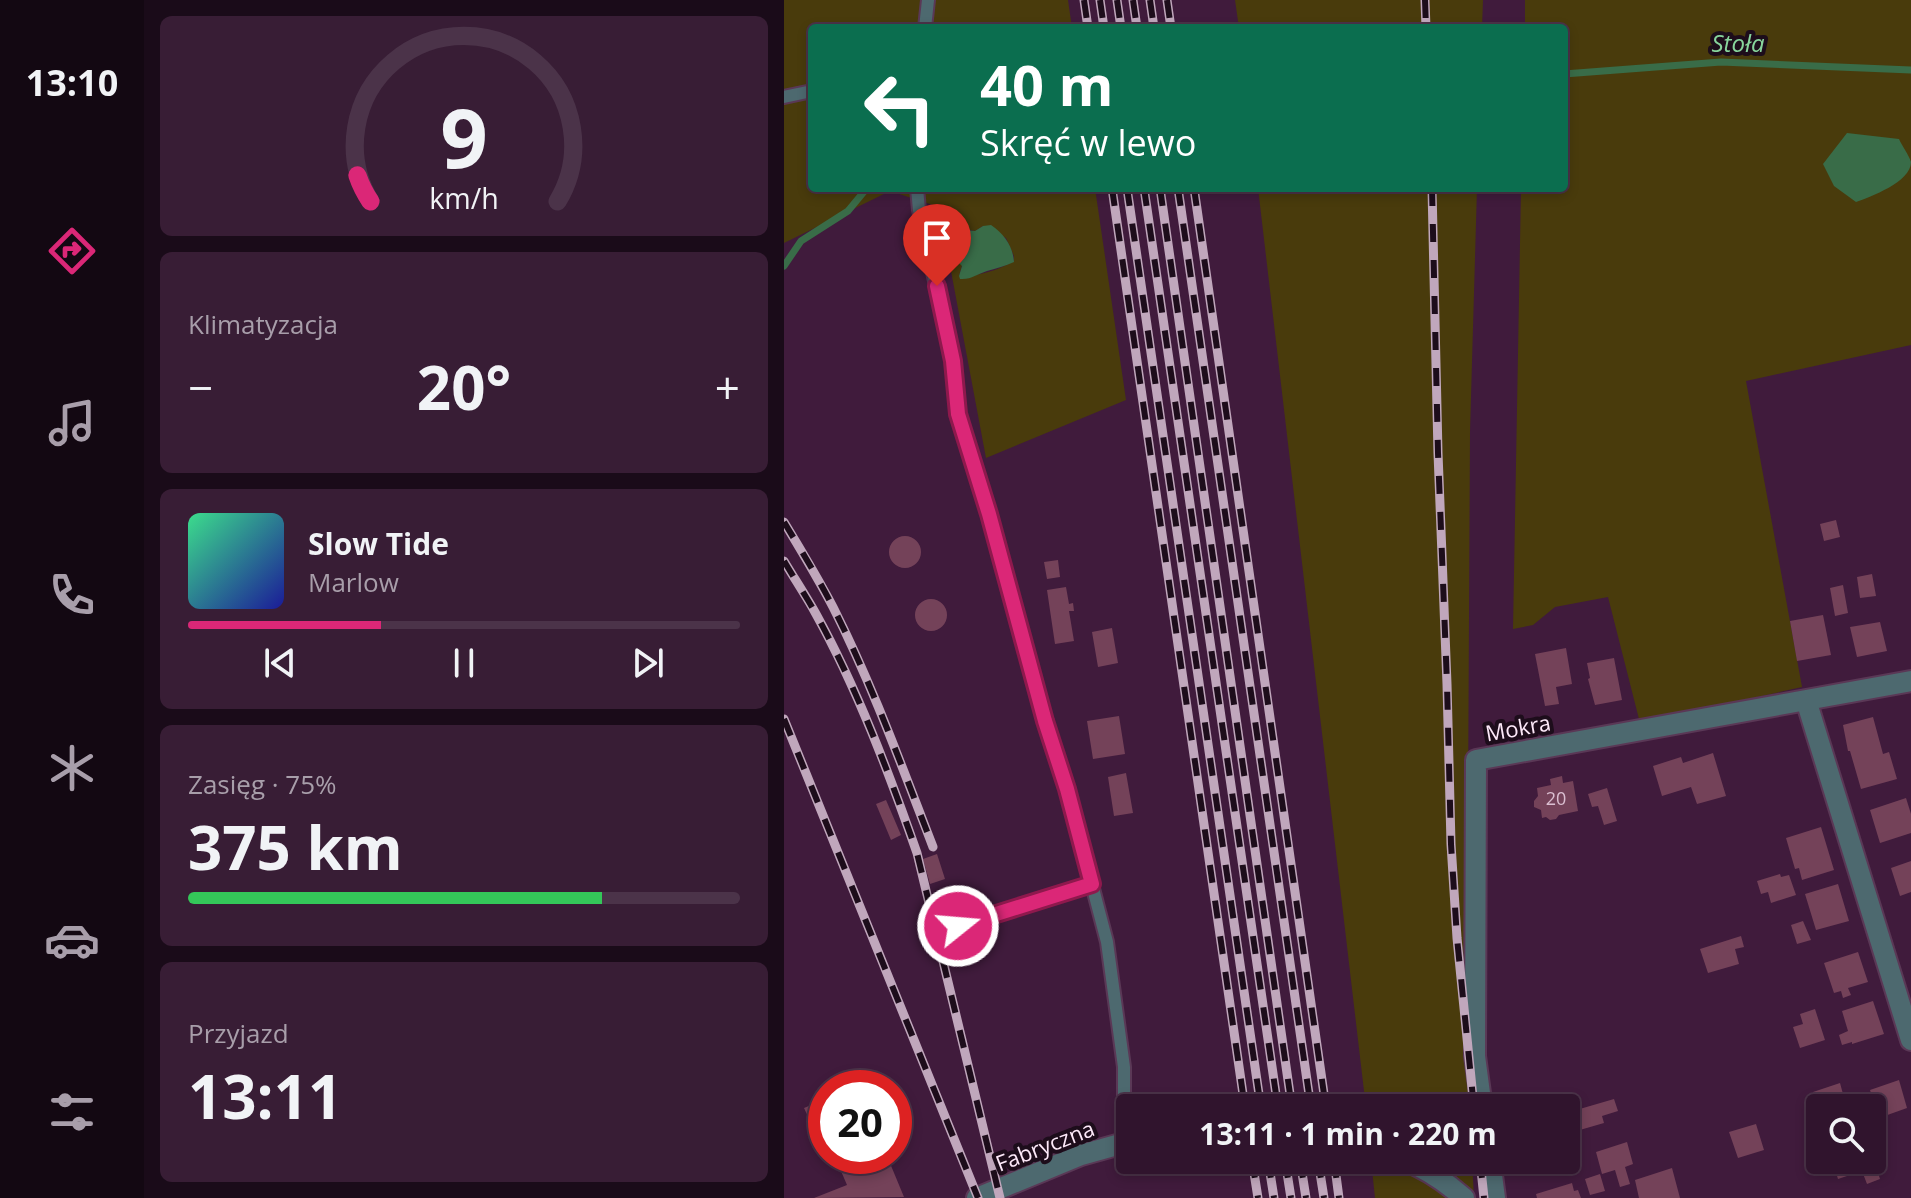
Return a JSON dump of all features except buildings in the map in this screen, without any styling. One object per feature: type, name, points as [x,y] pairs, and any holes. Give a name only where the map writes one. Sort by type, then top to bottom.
[{"type":"street","name":"Mokra","points":[[1480,1094],[1475,1056],[1476,760],[1911,681]]},
{"type":"street","points":[[1806,700],[1911,1040]]},
{"type":"street","name":"Fabryczna","points":[[977,1198],[1081,1155],[1116,1146]]},
{"type":"street","points":[[1432,1174],[1464,1198]]},
{"type":"street","points":[[1492,1174],[1495,1198]]},
{"type":"lane","points":[[925,24],[928,0]]},
{"type":"lane","points":[[784,97],[808,92]]},
{"type":"lane","points":[[917,192],[953,361],[958,414],[1067,789],[1107,942],[1125,1094]]},
{"type":"lane","points":[[958,926],[1092,884]]},
{"type":"shaded area","points":[[784,0],[1068,0],[1071,24],[808,24],[808,192],[888,192],[784,243]]},
{"type":"shaded area","points":[[1235,0],[1483,0],[1482,24],[1238,24]]},
{"type":"shaded area","points":[[1525,0],[1911,0],[1911,345],[1746,381],[1802,687],[1640,723],[1608,597],[1555,607],[1533,625],[1513,629],[1521,192],[1568,192],[1568,24],[1525,24]]},
{"type":"shaded area","points":[[1847,133],[1899,139],[1911,162],[1909,169],[1889,188],[1856,202],[1834,186],[1823,164]]},
{"type":"shaded area","points":[[893,192],[1096,192],[1126,400],[986,458],[939,207]],"holes":[[[983,226],[1006,238],[1014,261],[1001,268],[959,276],[962,265],[952,252],[960,228],[975,231]]]},
{"type":"shaded area","points":[[1258,192],[1477,192],[1470,432],[1467,992],[1470,1094],[1364,1094]]},
{"type":"shaded area","points":[[991,225],[1007,241],[1014,262],[960,279],[962,266],[955,259],[950,232],[956,229],[975,231]]},
{"type":"shaded area","points":[[1372,1174],[1473,1174],[1474,1198],[1375,1198]]},
{"type":"waterway","name":"Stoła","points":[[1568,74],[1721,62],[1911,70]]},
{"type":"waterway","name":"Stoła","points":[[784,266],[801,241],[848,211],[864,192]]},
{"type":"railway","points":[[1084,0],[1087,24]]},
{"type":"railway","points":[[1100,0],[1103,24]]},
{"type":"railway","points":[[1117,0],[1120,24]]},
{"type":"railway","points":[[1133,0],[1136,24]]},
{"type":"railway","points":[[1150,0],[1153,24]]},
{"type":"railway","points":[[1167,0],[1170,24]]},
{"type":"railway","points":[[1425,0],[1426,24]]},
{"type":"railway","points":[[1113,192],[1243,1094]]},
{"type":"railway","points":[[1128,192],[1259,1094]]},
{"type":"railway","points":[[1145,192],[1276,1094]]},
{"type":"railway","points":[[1161,192],[1290,1094]]},
{"type":"railway","points":[[1179,192],[1309,1094]]},
{"type":"railway","points":[[1195,192],[1324,1094]]},
{"type":"railway","points":[[1432,192],[1451,844],[1473,1094]]},
{"type":"railway","points":[[784,522],[821,585],[861,666],[933,847]]},
{"type":"railway","points":[[784,561],[816,614],[859,701],[917,853],[1000,1198]]},
{"type":"railway","points":[[784,719],[978,1198]]},
{"type":"railway","points":[[1254,1174],[1258,1198]]},
{"type":"railway","points":[[1270,1174],[1274,1198]]},
{"type":"railway","points":[[1287,1174],[1291,1198]]},
{"type":"railway","points":[[1302,1174],[1306,1198]]},
{"type":"railway","points":[[1320,1174],[1324,1198]]},
{"type":"railway","points":[[1336,1174],[1339,1198]]},
{"type":"railway","points":[[1481,1174],[1484,1198]]},
{"type":"route","points":[[937,286],[953,361],[958,414],[1092,884],[958,926]]}]
